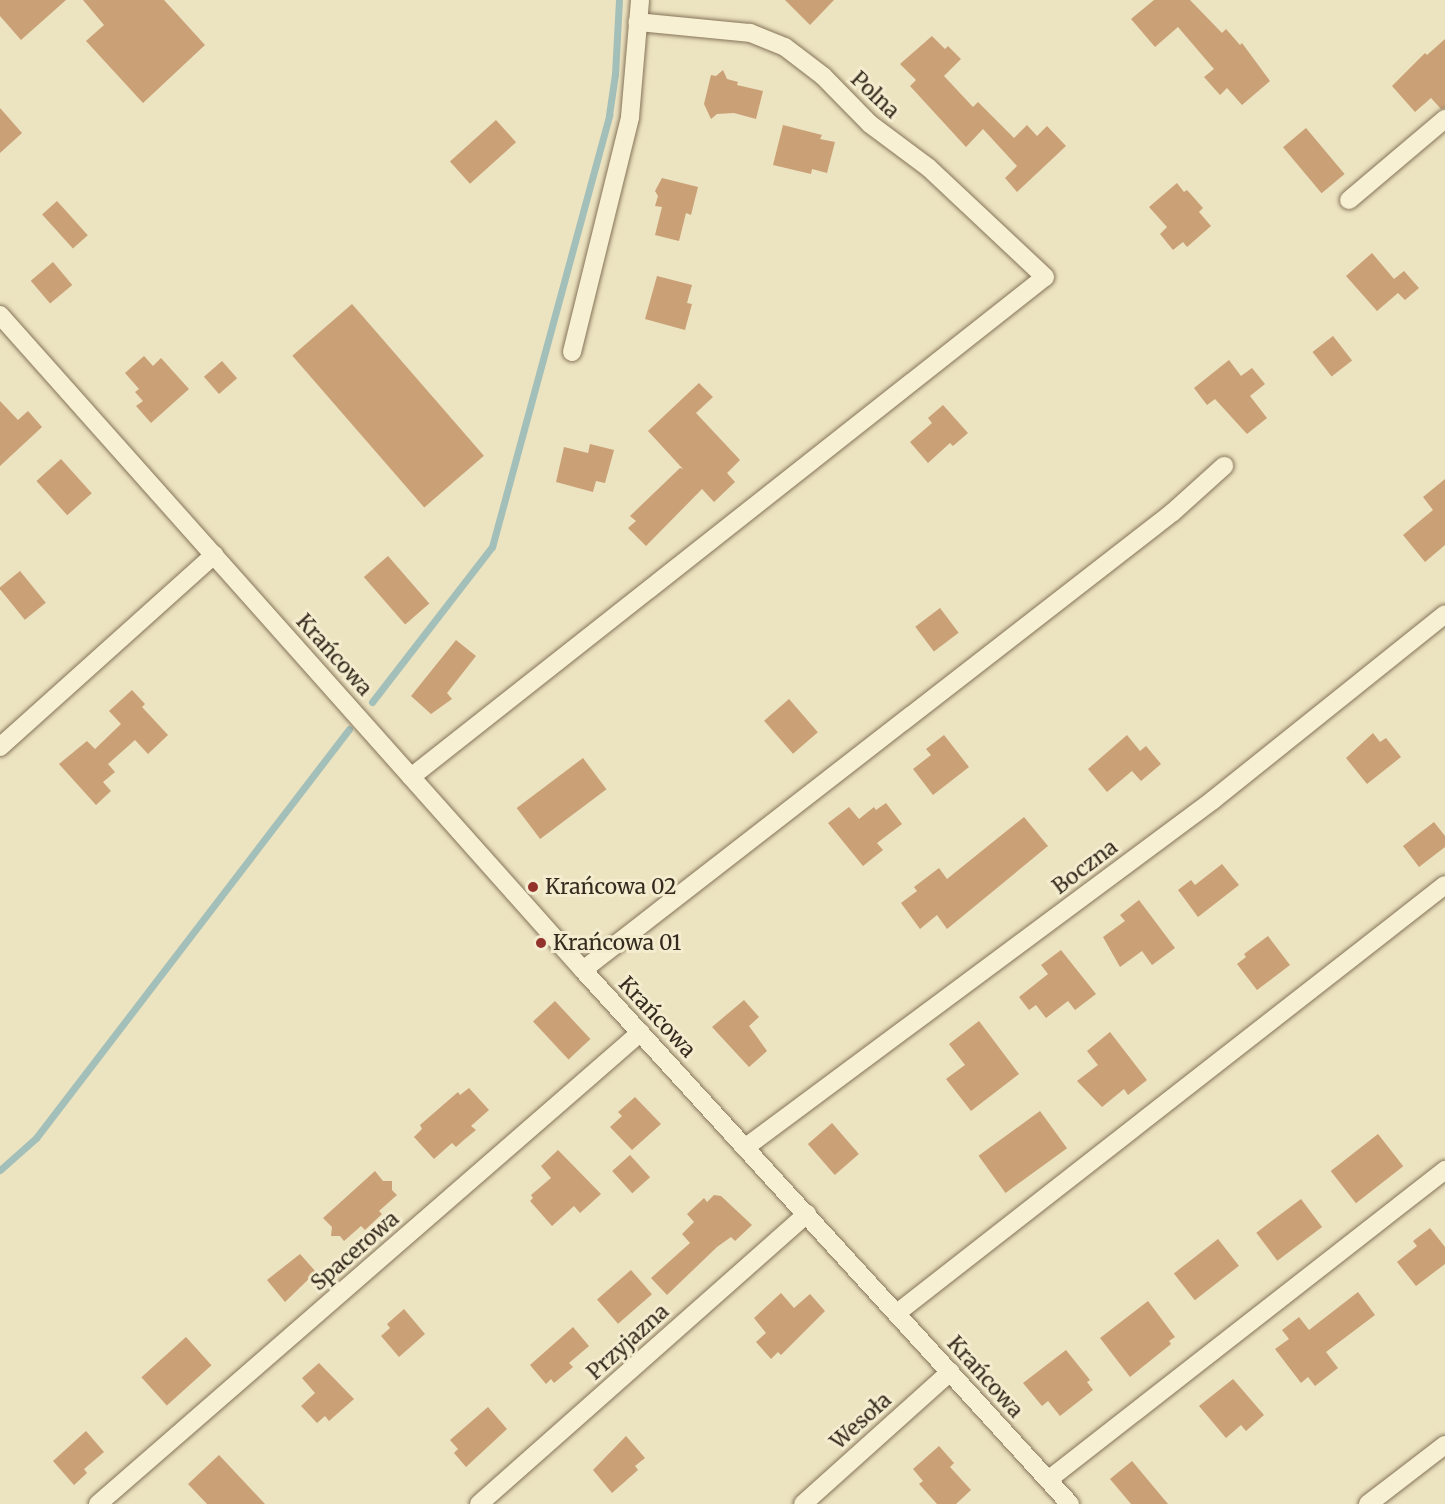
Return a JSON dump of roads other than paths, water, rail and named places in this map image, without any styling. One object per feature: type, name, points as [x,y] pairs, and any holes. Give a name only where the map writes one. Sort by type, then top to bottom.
[{"type":"street","points":[[572,352],[630,117],[640,0]]},
{"type":"street","name":"Polna","points":[[411,777],[1045,277],[929,168],[870,124],[823,76],[785,47],[750,33],[638,22]]},
{"type":"street","points":[[1349,201],[1445,119]]},
{"type":"street","name":"Krańcowa","points":[[0,315],[582,970],[1070,1504]]},
{"type":"street","points":[[582,970],[1173,512],[1224,466]]},
{"type":"street","points":[[0,747],[214,555]]},
{"type":"street","name":"Boczna","points":[[746,1147],[1213,800],[1445,614]]},
{"type":"street","points":[[897,1313],[1445,885]]},
{"type":"street","name":"Spacerowa","points":[[98,1504],[641,1032]]},
{"type":"street","points":[[1048,1480],[1445,1170]]},
{"type":"street","name":"Przyjazna","points":[[479,1504],[807,1214]]},
{"type":"street","name":"Wesoła","points":[[802,1504],[950,1372]]},
{"type":"street","points":[[1368,1504],[1445,1445]]},
{"type":"waterway","points":[[372,702],[492,547],[609,115],[615,74],[619,0]]},
{"type":"waterway","points":[[0,1170],[36,1138],[349,729]]},
{"type":"place","name":"Krańcowa 02","points":[[533,887]]},
{"type":"place","name":"Krańcowa 01","points":[[541,943]]}]
